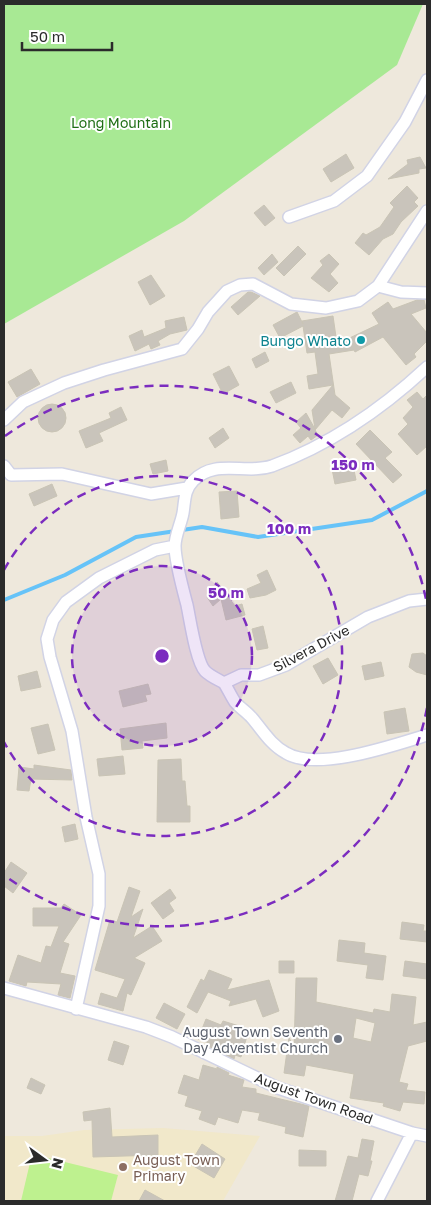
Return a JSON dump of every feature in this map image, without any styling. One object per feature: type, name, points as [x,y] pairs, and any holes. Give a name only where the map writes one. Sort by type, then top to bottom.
[{"type":"street","points":[[289,217],[334,201],[367,176],[405,122],[427,80]]},
{"type":"street","points":[[4,420],[23,402],[64,383],[182,349],[198,329],[208,312],[227,291],[240,285],[253,284],[291,304],[326,308],[358,301],[378,286],[427,212]]},
{"type":"street","points":[[378,286],[401,292],[427,293]]},
{"type":"street","points":[[427,367],[372,412],[316,447],[270,466],[244,469],[224,467],[207,470],[187,488],[176,540],[182,588],[203,670],[224,683],[236,704],[246,710],[273,744],[288,754],[310,761],[355,755],[394,746],[427,735]]},
{"type":"street","points":[[4,466],[11,475],[62,474],[151,494],[187,488]]},
{"type":"street","points":[[76,1008],[99,906],[100,874],[86,817],[72,731],[46,639],[53,620],[66,602],[99,578],[176,540]]},
{"type":"street","name":"Silvera Drive","points":[[224,683],[241,676],[259,675],[286,665],[368,617],[410,601],[427,599]]},
{"type":"street","name":"August Town Road","points":[[4,988],[146,1027],[172,1037],[278,1088],[412,1134],[427,1136]]},
{"type":"street","points":[[377,1201],[412,1134]]},
{"type":"shaded area","name":"August Town Primary","points":[[163,1128],[260,1136],[223,1201],[4,1201],[4,1136],[42,1136],[84,1130]]},
{"type":"green space","name":"Long Mountain","points":[[4,4],[423,4],[397,65],[184,221],[4,324]]},
{"type":"green space","points":[[32,1154],[118,1175],[111,1201],[21,1201]]},
{"type":"building","points":[[346,154],[354,168],[331,182],[323,169]]},
{"type":"building","points":[[420,157],[426,168],[419,169],[419,173],[388,179],[408,164],[407,160]]},
{"type":"building","points":[[407,186],[418,198],[414,202],[418,206],[401,222],[393,234],[383,239],[369,255],[355,243],[363,233],[366,235],[380,227],[394,207],[390,203]]},
{"type":"building","points":[[264,205],[275,218],[265,226],[254,213]]},
{"type":"building","points":[[298,246],[306,254],[284,276],[276,268]]},
{"type":"building","points":[[272,254],[278,262],[264,275],[258,268]]},
{"type":"building","points":[[329,254],[339,264],[330,274],[338,283],[329,292],[311,278],[323,265],[320,261]]},
{"type":"building","points":[[151,275],[165,296],[150,305],[138,282]]},
{"type":"building","points":[[248,292],[260,296],[238,315],[231,307]]},
{"type":"building","points":[[417,300],[424,300],[426,308],[411,314],[427,333],[427,341],[414,354],[416,357],[406,365],[383,337],[355,352],[354,350],[329,354],[335,395],[350,408],[342,418],[332,410],[315,430],[318,435],[311,440],[308,436],[300,443],[293,435],[301,428],[296,422],[306,413],[315,429],[312,410],[333,385],[309,389],[307,376],[318,374],[315,352],[307,353],[303,326],[280,338],[273,325],[297,312],[303,324],[302,321],[333,316],[337,344],[379,324],[372,313],[388,302],[393,309]]},
{"type":"building","points":[[184,317],[187,330],[170,334],[158,341],[160,345],[151,349],[149,344],[135,351],[129,336],[142,330],[144,337],[166,328],[165,321]]},
{"type":"building","points":[[265,352],[269,361],[256,368],[252,359]]},
{"type":"building","points":[[229,366],[239,385],[223,394],[213,374]]},
{"type":"building","points":[[31,369],[40,384],[17,397],[8,382]]},
{"type":"building","points":[[291,382],[296,393],[276,403],[270,392]]},
{"type":"building","points":[[417,392],[423,399],[427,395],[427,446],[417,455],[398,434],[408,424],[403,418],[413,407],[407,400]]},
{"type":"building","points":[[52,404],[62,408],[66,418],[62,428],[52,432],[42,428],[38,418],[42,408]]},
{"type":"building","points":[[121,407],[127,420],[99,433],[103,441],[86,448],[79,431],[111,418],[109,413]]},
{"type":"building","points":[[223,428],[229,438],[215,448],[209,438]]},
{"type":"building","points":[[370,430],[392,452],[385,458],[402,475],[393,483],[356,444]]},
{"type":"building","points":[[166,460],[168,471],[153,474],[150,464]]},
{"type":"building","points":[[353,465],[356,480],[335,484],[332,469]]},
{"type":"building","points":[[52,484],[57,496],[34,506],[29,494]]},
{"type":"building","points":[[237,491],[239,517],[221,519],[219,492]]},
{"type":"building","points":[[267,570],[276,590],[266,595],[250,598],[247,589],[261,583],[257,575]]},
{"type":"building","points":[[217,582],[235,606],[242,604],[245,615],[226,620],[221,599],[213,606],[207,597],[219,588]]},
{"type":"building","points":[[263,626],[268,648],[257,650],[252,629]]},
{"type":"building","points":[[423,653],[427,656],[427,675],[416,672],[409,667],[412,654]]},
{"type":"building","points":[[328,658],[338,675],[323,684],[313,666]]},
{"type":"building","points":[[381,662],[384,676],[365,680],[362,666]]},
{"type":"building","points":[[37,671],[41,687],[21,691],[18,676]]},
{"type":"building","points":[[148,684],[151,694],[145,695],[147,701],[123,707],[119,691]]},
{"type":"building","points":[[405,708],[409,731],[387,734],[384,712]]},
{"type":"building","points":[[166,723],[167,738],[142,741],[143,748],[122,750],[120,729]]},
{"type":"building","points":[[48,724],[55,750],[38,754],[31,728]]},
{"type":"building","points":[[123,756],[125,774],[99,776],[97,759]]},
{"type":"building","points":[[181,759],[182,781],[185,781],[187,806],[190,806],[190,822],[157,822],[158,760]]},
{"type":"building","points":[[34,765],[71,770],[72,780],[31,779],[29,791],[17,790],[19,767],[34,769]]},
{"type":"building","points":[[75,824],[78,839],[65,842],[62,827]]},
{"type":"building","points":[[11,862],[27,873],[13,893],[4,886],[4,873]]},
{"type":"building","points":[[129,887],[140,891],[131,917],[143,909],[133,938],[152,926],[162,941],[134,958],[145,963],[131,995],[127,993],[123,1011],[98,1004],[101,993],[117,998],[125,979],[95,970],[110,920],[117,922]]},
{"type":"building","points":[[170,889],[176,898],[169,903],[174,911],[163,919],[151,903]]},
{"type":"building","points":[[64,904],[81,915],[63,942],[69,944],[60,973],[75,976],[70,998],[58,995],[61,984],[27,982],[26,986],[9,981],[18,955],[41,963],[46,946],[51,947],[59,926],[33,926],[33,908],[61,908]]},
{"type":"building","points":[[402,922],[424,925],[423,931],[427,931],[427,942],[400,939]]},
{"type":"building","points":[[339,940],[365,943],[364,953],[386,956],[383,980],[366,978],[368,965],[337,961]]},
{"type":"building","points":[[279,961],[294,961],[294,973],[279,973]]},
{"type":"building","points":[[405,961],[427,964],[427,979],[403,976]]},
{"type":"building","points":[[209,970],[232,979],[227,990],[269,980],[279,1011],[263,1017],[256,999],[229,1006],[231,1001],[208,992],[197,1013],[187,1007],[201,979],[204,981]]},
{"type":"building","points":[[296,978],[317,978],[316,1002],[373,1013],[374,1009],[390,1012],[392,994],[416,997],[413,1025],[427,1022],[427,1041],[408,1046],[399,1082],[408,1084],[406,1090],[425,1092],[424,1104],[403,1102],[400,1111],[383,1106],[384,1103],[350,1098],[354,1074],[306,1065],[304,1076],[284,1073],[289,1037],[294,1050]],"holes":[[[356,1018],[375,1023],[371,1042],[353,1038]]]},
{"type":"building","points":[[164,1003],[185,1014],[177,1029],[156,1018]]},
{"type":"building","points":[[206,1019],[221,1025],[223,1021],[249,1029],[241,1057],[235,1055],[234,1059],[208,1046],[209,1043],[198,1039]]},
{"type":"building","points":[[114,1041],[129,1046],[123,1065],[108,1060]]},
{"type":"building","points":[[203,1065],[217,1069],[217,1067],[229,1073],[228,1075],[244,1080],[242,1087],[256,1089],[256,1093],[309,1106],[303,1137],[285,1133],[286,1127],[258,1120],[260,1113],[242,1110],[238,1123],[218,1117],[215,1125],[199,1119],[202,1111],[185,1106],[188,1096],[178,1093],[184,1075],[199,1080]]},
{"type":"building","points":[[31,1078],[45,1085],[41,1094],[27,1088]]},
{"type":"building","points":[[110,1108],[112,1137],[158,1135],[158,1155],[93,1157],[92,1120],[84,1121],[83,1112]]},
{"type":"building","points":[[362,1139],[374,1141],[368,1176],[359,1174],[352,1201],[335,1201],[348,1156],[358,1158]]},
{"type":"building","points":[[202,1144],[225,1159],[214,1178],[190,1164]]},
{"type":"building","points":[[299,1150],[326,1151],[326,1166],[299,1166]]},
{"type":"building","points":[[145,1190],[165,1201],[139,1201]]},
{"type":"waterway","points":[[4,600],[65,575],[136,537],[202,527],[258,537],[372,520],[427,491]]},
{"type":"place","name":"Bungo Whato","points":[[361,340]]},
{"type":"place","name":"August Town Seventh Day Adventist Church","points":[[338,1039]]},
{"type":"place","name":"August Town Primary","points":[[123,1167]]}]
